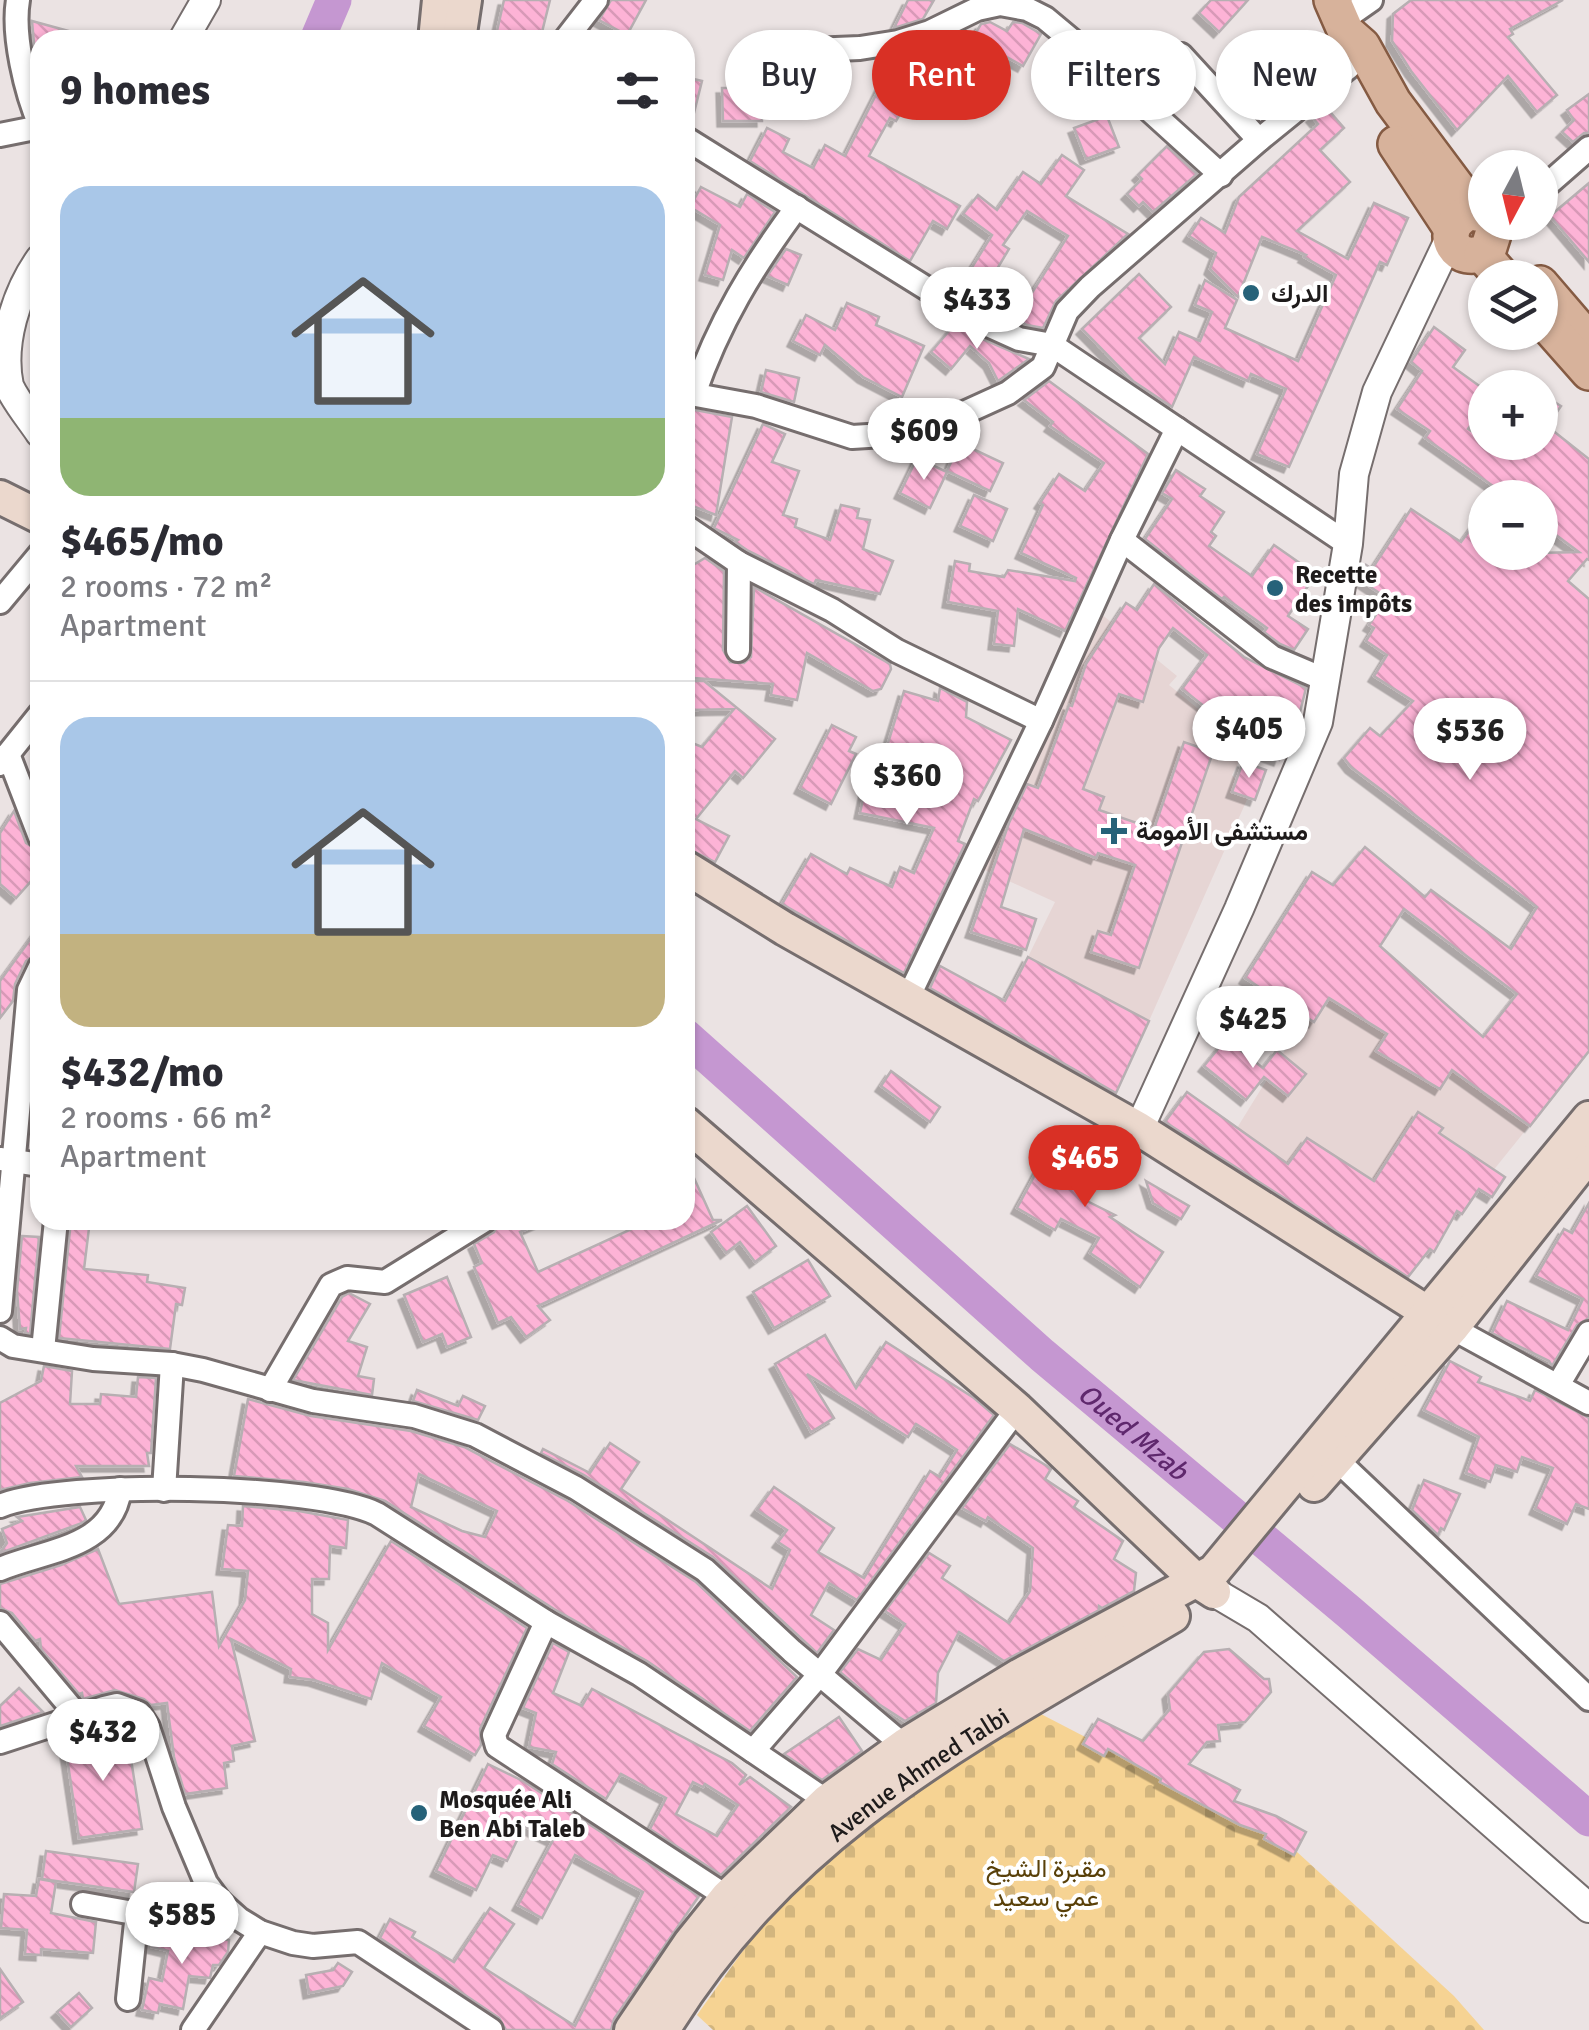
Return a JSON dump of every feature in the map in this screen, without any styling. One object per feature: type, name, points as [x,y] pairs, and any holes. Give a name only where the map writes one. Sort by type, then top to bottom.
[{"type":"main road","points":[[435,30],[439,0]]},
{"type":"main road","points":[[461,30],[465,0]]},
{"type":"main road","points":[[1352,38],[1362,46],[1393,102],[1468,216]]},
{"type":"main road","points":[[1486,240],[1511,260]]},
{"type":"main road","points":[[1558,305],[1589,340]]},
{"type":"main road","points":[[1558,337],[1589,372]]},
{"type":"main road","points":[[0,497],[30,512]]},
{"type":"main road","points":[[695,873],[785,929],[1139,1129],[1440,1320]]},
{"type":"main road","points":[[1328,1460],[1440,1320],[1589,1118]]},
{"type":"main road","points":[[695,1132],[1213,1582]]},
{"type":"main road","points":[[1440,1320],[1589,1155]]},
{"type":"main road","name":"Avenue Ahmed Talbi","points":[[664,2030],[690,1986],[724,1942],[787,1874],[915,1755],[1213,1582],[1328,1460]]},
{"type":"main road","points":[[631,2030],[690,1943],[728,1897],[827,1801],[915,1755]]},
{"type":"street","points":[[18,0],[19,35],[30,101]]},
{"type":"street","points":[[190,30],[206,0]]},
{"type":"street","points":[[573,30],[596,0]]},
{"type":"street","points":[[1342,30],[1371,0]]},
{"type":"street","points":[[852,48],[898,42],[977,9],[1000,4],[1028,9],[1081,48],[1221,175]]},
{"type":"street","points":[[1196,72],[1258,140]]},
{"type":"street","points":[[695,394],[756,406],[852,437],[871,437],[989,404],[1043,367],[1060,325],[1076,300],[1221,175],[1273,120]]},
{"type":"street","points":[[0,135],[30,128]]},
{"type":"street","points":[[695,144],[990,327],[1019,339],[1052,345],[1348,544]]},
{"type":"street","points":[[1558,175],[1589,148]]},
{"type":"street","points":[[695,382],[737,294],[798,207]]},
{"type":"street","points":[[1139,1129],[1311,739],[1326,680],[1348,544],[1354,474],[1377,392],[1416,314],[1478,240]]},
{"type":"street","points":[[30,274],[8,321],[4,363],[8,383],[30,417]]},
{"type":"street","points":[[908,998],[1177,430]]},
{"type":"street","points":[[695,533],[740,563],[832,610],[897,651],[1041,721]]},
{"type":"street","points":[[1122,540],[1272,657],[1326,680]]},
{"type":"street","points":[[738,650],[740,563]]},
{"type":"street","points":[[0,602],[30,566]]},
{"type":"street","points":[[30,726],[4,759],[30,815]]},
{"type":"street","points":[[0,1310],[6,1160],[30,988]]},
{"type":"street","points":[[44,1350],[55,1230]]},
{"type":"street","points":[[270,1390],[331,1285],[347,1278],[385,1282],[469,1230]]},
{"type":"street","points":[[1440,1320],[1589,1404]]},
{"type":"street","points":[[1558,1385],[1589,1333]]},
{"type":"street","points":[[0,1338],[13,1346],[92,1358],[172,1364],[348,1408],[414,1416],[475,1434],[576,1488],[705,1570],[915,1755]]},
{"type":"street","points":[[164,1490],[172,1364]]},
{"type":"street","points":[[753,1751],[821,1673],[1018,1409]]},
{"type":"street","points":[[1328,1460],[1589,1699]]},
{"type":"street","points":[[0,1569],[70,1545],[99,1529],[117,1508],[120,1488]]},
{"type":"street","points":[[0,1506],[120,1488],[262,1494],[357,1505],[446,1556],[546,1622],[639,1674],[827,1801]]},
{"type":"street","points":[[1213,1582],[1589,1908]]},
{"type":"street","points":[[546,1622],[494,1735],[497,1746],[728,1897]]},
{"type":"street","points":[[0,1623],[78,1716]]},
{"type":"street","points":[[0,1742],[117,1706],[140,1712],[188,1844],[206,1883],[220,1902],[260,1932],[313,1946],[358,1942],[491,2030]]},
{"type":"street","points":[[82,1904],[156,1916],[220,1902]]},
{"type":"street","points":[[128,1999],[137,1913]]},
{"type":"street","points":[[193,2030],[260,1932]]},
{"type":"shaded area","name":"مستشفى الأمومة","points":[[1100,613],[1177,676],[1169,685],[1246,748],[1232,775],[1249,795],[1149,1021],[1028,957],[1055,902],[978,867]]},
{"type":"shaded area","points":[[1336,986],[1529,1126],[1422,1259],[1237,1128],[1295,1034]]},
{"type":"green space","name":"مقبرة الشيخ عمي سعيد","points":[[1039,1713],[1284,1840],[1454,1996],[1484,2030],[713,2030],[697,2015],[760,1927],[835,1841]]},
{"type":"building","points":[[504,0],[550,0],[542,30],[497,30]]},
{"type":"building","points":[[611,0],[646,0],[630,30],[618,30],[599,20]]},
{"type":"building","points":[[908,0],[934,0],[923,19],[894,28]]},
{"type":"building","points":[[1211,0],[1248,0],[1221,30],[1199,13]]},
{"type":"building","points":[[1411,0],[1563,0],[1510,29],[1513,34],[1508,37],[1557,95],[1537,112],[1508,76],[1457,130],[1392,41],[1393,14]]},
{"type":"building","points":[[32,21],[65,30],[33,30]]},
{"type":"building","points":[[990,22],[1005,30],[977,30],[981,24]]},
{"type":"building","points":[[1013,22],[1034,30],[1031,30],[1031,52],[1023,66],[1011,59],[1011,30],[1008,30]]},
{"type":"building","points":[[695,79],[702,81],[695,109]]},
{"type":"building","points":[[722,88],[725,120],[762,121],[723,121]]},
{"type":"building","points":[[1589,94],[1589,133],[1573,142],[1562,132],[1574,120],[1567,110]]},
{"type":"building","points":[[872,103],[872,120],[889,120],[869,156],[960,206],[947,229],[933,221],[910,261],[750,161],[767,128],[789,139],[783,152],[813,168],[825,145],[845,156]]},
{"type":"building","points":[[1109,120],[1119,147],[1086,159],[1074,128]]},
{"type":"building","points":[[1315,120],[1337,120],[1344,128],[1320,150],[1350,182],[1297,231],[1348,259],[1374,203],[1408,218],[1387,265],[1380,262],[1289,467],[1257,454],[1286,389],[1251,374],[1248,381],[1194,357],[1172,407],[1133,381],[1082,329],[1139,274],[1171,307],[1139,338],[1165,364],[1179,332],[1200,341],[1212,312],[1195,305],[1205,280],[1237,300],[1225,328],[1298,361],[1336,275],[1306,255],[1262,237],[1238,297],[1210,269],[1216,253],[1189,236],[1201,218],[1225,233],[1239,197],[1318,124]]},
{"type":"building","points":[[1167,146],[1197,174],[1153,212],[1143,202],[1139,206],[1127,194],[1142,179],[1138,175]]},
{"type":"building","points":[[1062,155],[1084,170],[1066,196],[1128,234],[1056,301],[1043,328],[1016,318],[1068,236],[1027,211],[1003,245],[1009,249],[981,296],[968,288],[977,302],[958,290],[992,235],[963,214],[978,195],[997,210],[1023,172],[1041,184]]},
{"type":"building","points":[[1589,183],[1589,262],[1558,225],[1558,209]]},
{"type":"building","points":[[701,187],[740,207],[747,194],[775,212],[744,258],[732,250],[723,280],[705,275],[720,225],[695,210],[695,198]]},
{"type":"building","points":[[786,249],[801,255],[788,285],[767,276]]},
{"type":"building","points":[[847,303],[879,317],[876,325],[924,346],[902,397],[863,377],[825,345],[820,355],[793,341],[806,315],[835,330]]},
{"type":"building","points":[[955,324],[1029,359],[998,381],[989,363],[970,346],[951,369],[931,352]]},
{"type":"building","points":[[1434,327],[1465,350],[1453,367],[1468,378],[1468,460],[1558,460],[1558,435],[1589,459],[1589,560],[1568,581],[1589,599],[1589,1051],[1530,1126],[1452,1070],[1440,1089],[1376,1051],[1387,1034],[1329,998],[1314,1022],[1245,978],[1312,872],[1333,885],[1365,847],[1425,897],[1431,890],[1511,949],[1537,907],[1344,758],[1370,728],[1380,736],[1413,701],[1374,676],[1387,655],[1366,641],[1374,628],[1369,625],[1387,598],[1360,580],[1366,565],[1372,569],[1411,509],[1461,542],[1468,532],[1468,570],[1558,570],[1558,552],[1579,552],[1558,536],[1558,480],[1484,480],[1425,438],[1430,431],[1397,409],[1422,371],[1411,362]],"holes":[[[1404,909],[1517,994],[1483,1037],[1380,946]]]},
{"type":"building","points":[[766,370],[799,378],[794,402],[761,392]]},
{"type":"building","points":[[1049,381],[1148,454],[1065,631],[1018,609],[1014,646],[994,644],[998,611],[948,602],[955,561],[970,564],[969,571],[1004,577],[1008,570],[1075,581],[1076,578],[1021,553],[1043,505],[1040,503],[1059,474],[1085,491],[1104,463],[1050,426],[1053,422],[1024,400]]},
{"type":"building","points":[[695,410],[732,417],[716,515],[695,507]]},
{"type":"building","points":[[763,424],[785,434],[772,462],[799,471],[783,515],[797,519],[795,527],[830,540],[841,505],[859,509],[857,518],[870,520],[863,549],[893,561],[880,594],[816,580],[814,584],[747,550],[735,542],[738,540],[714,528]]},
{"type":"building","points":[[960,443],[1003,463],[990,491],[947,471]]},
{"type":"building","points":[[917,458],[947,472],[930,508],[900,493]]},
{"type":"building","points":[[1176,470],[1205,489],[1200,496],[1224,512],[1211,532],[1216,536],[1209,546],[1252,576],[1274,545],[1307,568],[1299,580],[1308,586],[1288,616],[1308,629],[1294,650],[1280,644],[1264,632],[1267,628],[1222,599],[1145,539],[1172,499],[1162,493]]},
{"type":"building","points":[[974,495],[1007,509],[993,541],[960,526]]},
{"type":"building","points":[[705,558],[724,571],[723,650],[730,662],[744,663],[751,657],[754,587],[890,664],[881,689],[873,691],[807,653],[797,700],[771,695],[773,684],[695,678],[695,564]]},
{"type":"building","points":[[1154,584],[1244,657],[1306,688],[1297,724],[1287,737],[1279,760],[1268,756],[1182,689],[1207,655],[1173,628],[1159,648],[1143,702],[1119,694],[1083,789],[1104,797],[1099,810],[1154,829],[1184,742],[1213,752],[1139,968],[1091,952],[1098,931],[1111,935],[1135,865],[1098,853],[1096,858],[1024,829],[1001,907],[1036,919],[1026,950],[971,932],[1009,823],[1027,784],[1038,788],[1086,664],[1126,603],[1137,610]]},
{"type":"building","points":[[695,681],[704,681],[775,739],[743,778],[735,771],[696,819],[729,836],[715,862],[695,852],[695,744],[702,747],[734,709],[695,710]]},
{"type":"building","points":[[940,688],[967,702],[966,717],[1011,740],[978,801],[974,799],[958,841],[965,844],[904,973],[782,904],[811,854],[847,874],[850,868],[892,887],[900,867],[914,873],[934,828],[860,813],[871,761],[881,766],[904,691],[938,701]]},
{"type":"building","points":[[832,725],[856,737],[849,751],[856,754],[831,804],[800,788]]},
{"type":"building","points":[[1243,762],[1266,770],[1255,800],[1232,792]]},
{"type":"building","points":[[14,811],[30,846],[30,882],[16,898],[0,884],[0,833]]},
{"type":"building","points":[[30,940],[30,958],[15,984],[13,1001],[0,1018],[0,981]]},
{"type":"building","points":[[1028,957],[1149,1021],[1116,1093],[930,988],[940,966],[1005,1001]]},
{"type":"building","points":[[1226,1039],[1263,1068],[1277,1050],[1306,1074],[1288,1096],[1264,1077],[1246,1100],[1204,1066]]},
{"type":"building","points":[[891,1071],[940,1107],[930,1122],[881,1086]]},
{"type":"building","points":[[1187,1092],[1288,1164],[1307,1138],[1374,1181],[1418,1112],[1443,1128],[1439,1133],[1505,1177],[1492,1197],[1479,1189],[1462,1214],[1457,1211],[1434,1252],[1430,1249],[1408,1277],[1165,1122]]},
{"type":"building","points":[[1056,1136],[1105,1161],[1085,1200],[1115,1215],[1110,1217],[1163,1252],[1140,1287],[1090,1253],[1099,1238],[1061,1219],[1055,1230],[1017,1208]]},
{"type":"building","points":[[695,1180],[713,1220],[722,1220],[538,1306],[550,1320],[526,1337],[511,1317],[498,1323],[474,1267],[482,1263],[474,1244],[495,1230],[524,1230],[520,1232],[538,1272],[630,1230],[695,1230]]},
{"type":"building","points":[[1146,1181],[1189,1206],[1181,1219],[1153,1203]]},
{"type":"building","points":[[1589,1203],[1589,1318],[1577,1325],[1552,1366],[1492,1333],[1507,1301],[1568,1330],[1583,1299],[1536,1276],[1564,1229],[1572,1233]]},
{"type":"building","points":[[747,1206],[776,1246],[755,1262],[740,1242],[726,1253],[711,1232]]},
{"type":"building","points":[[70,1230],[89,1230],[84,1269],[148,1275],[147,1282],[185,1288],[182,1305],[176,1304],[170,1349],[59,1338]]},
{"type":"building","points":[[22,1236],[39,1237],[30,1334],[25,1333],[26,1328],[20,1329],[17,1291]]},
{"type":"building","points":[[808,1260],[830,1296],[774,1328],[753,1292]]},
{"type":"building","points":[[447,1277],[471,1337],[447,1347],[442,1334],[423,1342],[404,1295]]},
{"type":"building","points":[[349,1293],[370,1304],[348,1341],[367,1347],[358,1376],[374,1379],[372,1395],[293,1380],[342,1297]]},
{"type":"building","points":[[825,1335],[856,1388],[886,1342],[994,1415],[857,1600],[829,1583],[811,1615],[834,1630],[817,1653],[713,1557],[584,1475],[541,1453],[543,1449],[590,1473],[610,1443],[639,1462],[621,1489],[772,1589],[790,1550],[778,1542],[787,1530],[757,1510],[774,1487],[834,1528],[818,1552],[864,1578],[930,1471],[940,1477],[957,1450],[916,1424],[908,1437],[807,1374],[834,1418],[811,1432],[775,1364]]},
{"type":"building","points":[[1450,1361],[1481,1377],[1478,1382],[1530,1401],[1535,1390],[1589,1418],[1589,1509],[1576,1504],[1567,1524],[1535,1509],[1553,1468],[1522,1457],[1517,1472],[1496,1465],[1490,1482],[1466,1473],[1479,1437],[1424,1410]]},
{"type":"building","points":[[44,1366],[72,1371],[70,1404],[100,1404],[101,1394],[136,1397],[138,1377],[156,1378],[151,1453],[147,1453],[149,1466],[76,1466],[82,1477],[0,1490],[0,1403],[41,1381]]},
{"type":"building","points":[[417,1390],[458,1406],[463,1396],[485,1406],[478,1420],[413,1401]]},
{"type":"building","points":[[248,1399],[311,1416],[411,1431],[464,1447],[568,1501],[696,1582],[797,1677],[750,1731],[647,1661],[554,1609],[385,1501],[348,1489],[234,1476]],"holes":[[[419,1474],[497,1511],[485,1537],[462,1531],[411,1507]]]},
{"type":"building","points":[[1010,1444],[1051,1469],[1045,1479],[1078,1501],[1074,1507],[1123,1541],[1114,1559],[1136,1573],[1134,1591],[1102,1608],[1099,1606],[1099,1610],[1004,1661],[959,1632],[938,1673],[936,1703],[905,1721],[840,1672],[858,1649],[881,1660],[905,1624],[885,1611],[929,1553],[950,1566],[942,1578],[1009,1623],[1030,1591],[1033,1548],[988,1517],[986,1521],[962,1508]]},
{"type":"building","points":[[1424,1480],[1460,1494],[1438,1535],[1412,1510]]},
{"type":"building","points":[[243,1506],[348,1520],[346,1548],[330,1546],[329,1579],[312,1579],[312,1614],[328,1623],[328,1650],[391,1541],[527,1628],[480,1729],[481,1745],[475,1755],[424,1726],[441,1697],[382,1663],[371,1699],[314,1680],[290,1677],[291,1669],[231,1639],[255,1741],[232,1746],[234,1761],[224,1763],[227,1788],[185,1794],[174,1757],[167,1703],[151,1705],[115,1690],[83,1699],[82,1693],[41,1649],[40,1639],[35,1641],[12,1613],[0,1608],[0,1584],[98,1549],[119,1604],[212,1592],[219,1646],[245,1600],[248,1571],[222,1569],[228,1525],[242,1526]]},
{"type":"building","points":[[80,1507],[86,1520],[82,1523],[0,1553],[7,1543],[2,1529],[22,1521],[17,1517]]},
{"type":"building","points":[[553,1643],[569,1652],[553,1693],[582,1706],[592,1689],[732,1763],[746,1775],[739,1785],[750,1777],[791,1807],[721,1875],[650,1829],[666,1798],[621,1774],[606,1799],[552,1764],[556,1752],[529,1747],[536,1713],[523,1708]],"holes":[[[693,1782],[703,1787],[705,1784],[738,1805],[717,1836],[676,1814]]]},
{"type":"building","points":[[1229,1649],[1269,1679],[1271,1692],[1245,1722],[1218,1725],[1220,1741],[1207,1742],[1189,1764],[1240,1790],[1234,1801],[1306,1832],[1294,1855],[1264,1839],[1266,1834],[1240,1825],[1160,1782],[1161,1779],[1108,1749],[1104,1756],[1083,1744],[1098,1719],[1143,1741],[1170,1709],[1168,1694],[1204,1652]]},
{"type":"building","points":[[19,1688],[43,1712],[0,1726],[0,1706]]},
{"type":"building","points":[[839,1717],[862,1751],[822,1780],[784,1754]]},
{"type":"building","points":[[120,1722],[125,1753],[130,1753],[142,1829],[79,1838],[64,1737],[91,1760],[87,1729]]},
{"type":"building","points":[[488,1764],[523,1781],[699,1896],[614,2019],[611,2030],[506,2030],[499,2018],[380,1938],[390,1919],[415,1932],[412,1937],[454,1962],[490,1908],[514,1924],[484,1968],[575,2026],[643,1892],[575,1855],[542,1918],[518,1905],[553,1840],[524,1826],[507,1861],[493,1855],[476,1890],[436,1871]]},
{"type":"building","points":[[46,1851],[138,1864],[134,1892],[42,1879]]},
{"type":"building","points":[[39,1879],[56,1882],[51,1913],[96,1922],[93,1953],[41,1949],[41,1955],[25,1954],[27,1930],[1,1928],[4,1894],[36,1896]]},
{"type":"building","points":[[182,1931],[181,1936],[229,1940],[228,1952],[219,1965],[213,1965],[210,1978],[189,1976],[183,2009],[160,2004],[158,2013],[142,2010],[149,1978],[162,1981],[168,1951],[152,1947],[155,1932]]},
{"type":"building","points":[[338,1963],[352,1972],[343,1986],[309,1993],[306,1975],[333,1970]]},
{"type":"building","points":[[0,1969],[23,2002],[0,2018]]},
{"type":"building","points":[[79,1993],[92,2008],[71,2027],[57,2012]]},
{"type":"waterway","name":"Oued Mzab","points":[[321,30],[334,0]]},
{"type":"waterway","name":"Oued Mzab","points":[[695,1045],[1042,1355],[1589,1819]]},
{"type":"place","name":"الدرك","points":[[1251,293]]},
{"type":"place","name":"Recette des impôts","points":[[1275,588]]},
{"type":"place","name":"مستشفى الأمومة","points":[[1114,831]]},
{"type":"place","name":"Mosquée Ali Ben Abi Taleb","points":[[419,1813]]}]
